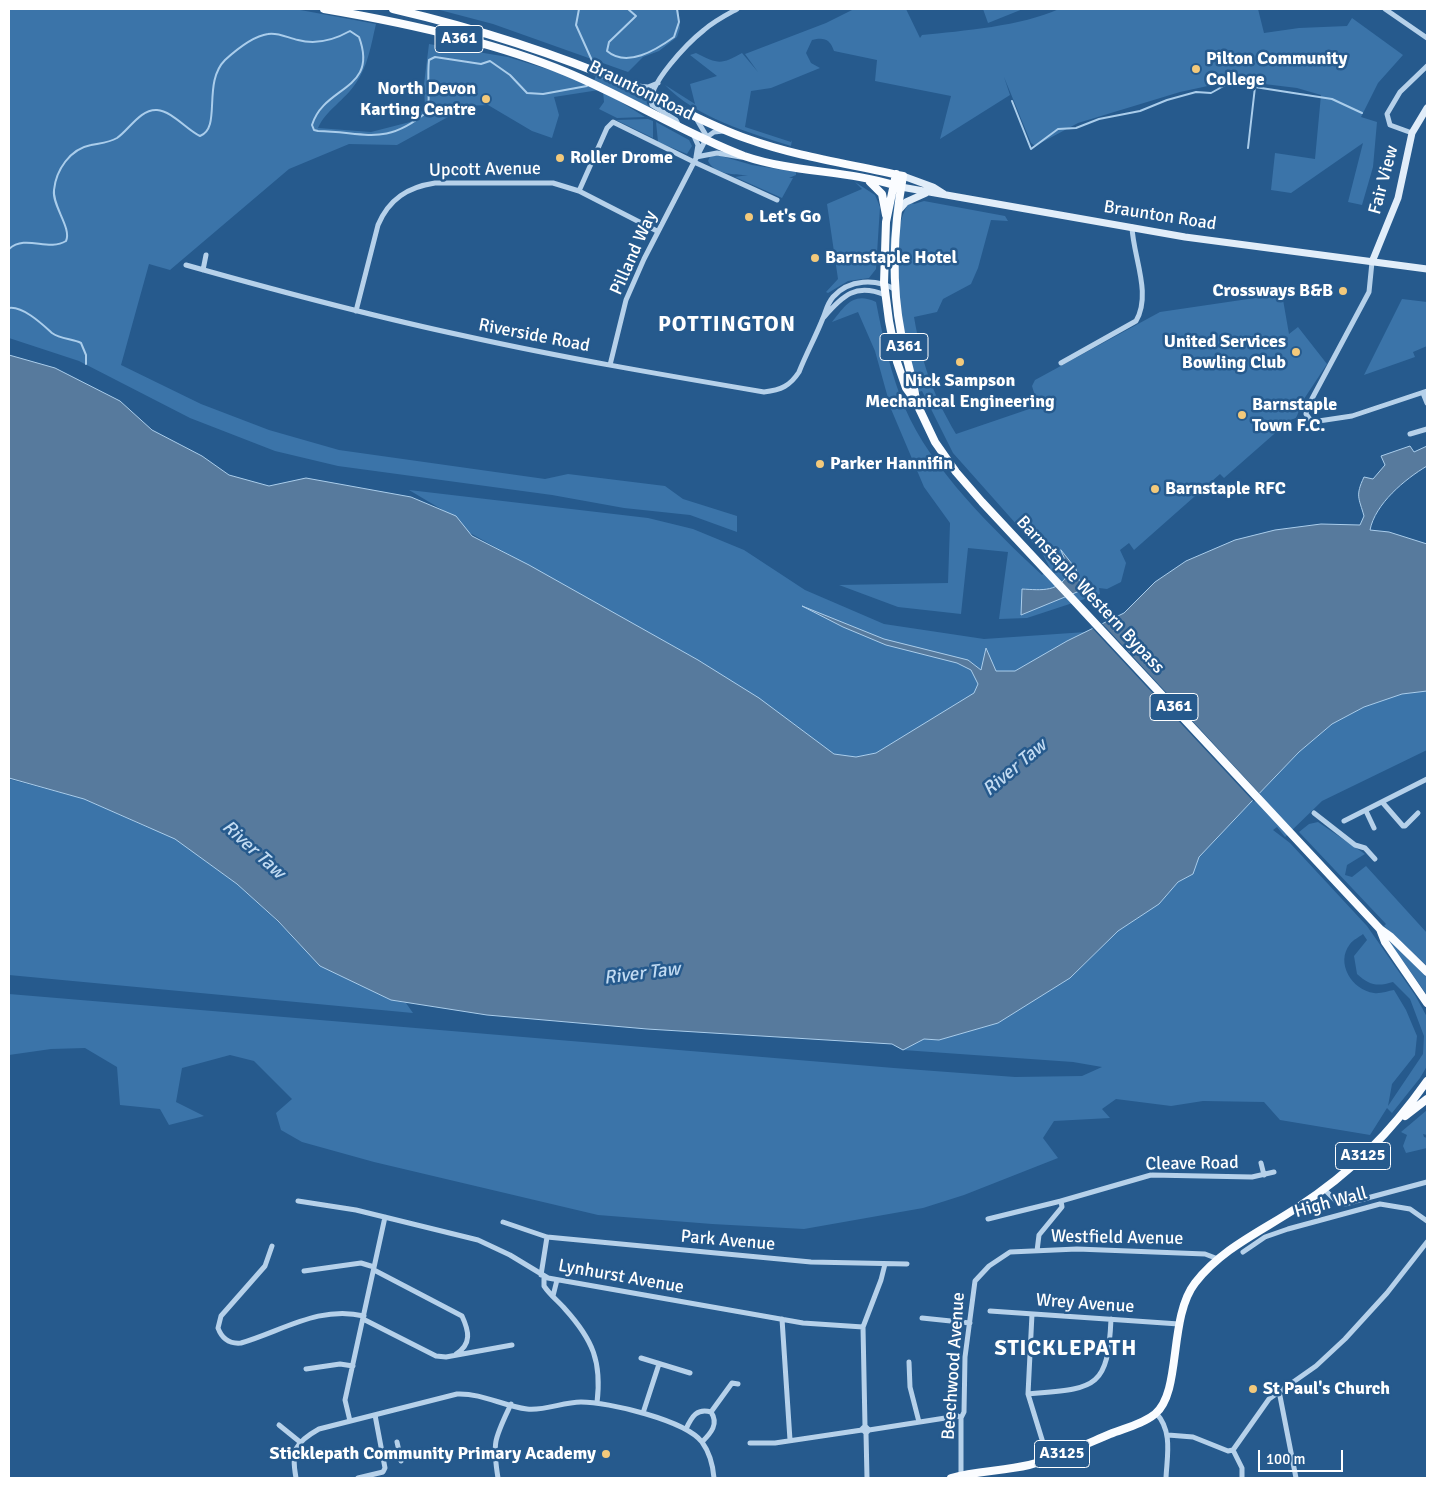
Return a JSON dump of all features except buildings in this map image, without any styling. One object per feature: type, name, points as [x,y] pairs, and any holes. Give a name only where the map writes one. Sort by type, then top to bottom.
[{"type":"main road","name":"Braunton Road","points":[[324,9],[438,33],[542,62],[589,82],[693,134],[746,156],[794,168],[865,179],[926,193],[944,194],[1007,207],[1185,237],[1427,269]]},
{"type":"main road","name":"Braunton Road","points":[[393,9],[516,42],[631,86],[726,131],[795,154],[899,175],[933,186],[944,194]]},
{"type":"main road","name":"Fair View","points":[[1372,262],[1398,198],[1412,133],[1427,108]]},
{"type":"main road","name":"Barnstaple Western Bypass","points":[[899,175],[886,222],[885,295],[898,362],[906,388],[916,402],[935,442],[956,472],[1047,571],[1380,929],[1391,937],[1427,972]]},
{"type":"main road","name":"A361","points":[[865,179],[877,187],[885,200],[886,222]]},
{"type":"main road","name":"Barnstaple Western Bypass","points":[[897,186],[899,210],[896,290],[901,333],[916,402]]},
{"type":"main road","points":[[899,210],[906,202],[926,193]]},
{"type":"main road","name":"Barnstaple Western Bypass","points":[[1380,929],[1385,942],[1427,1003]]},
{"type":"main road","name":"A3125","points":[[1400,1120],[1427,1081]]},
{"type":"main road","name":"A3125","points":[[951,1478],[1008,1469],[1048,1459],[1130,1426],[1156,1413],[1170,1387],[1179,1324],[1188,1293],[1218,1260],[1243,1240],[1298,1208],[1324,1189],[1352,1167],[1400,1120],[1427,1100]]},
{"type":"street","points":[[680,128],[676,120],[652,105],[651,95],[674,60],[698,34],[737,9]]},
{"type":"street","points":[[1386,9],[1427,38]]},
{"type":"street","points":[[1412,133],[1390,125],[1387,114],[1400,92],[1427,66]]},
{"type":"street","points":[[631,86],[648,87],[658,83]]},
{"type":"street","points":[[658,83],[662,101]]},
{"type":"street","points":[[696,118],[706,139],[714,132],[726,131]]},
{"type":"street","points":[[579,191],[607,128],[613,122],[777,200]]},
{"type":"street","points":[[693,134],[698,145],[695,160]]},
{"type":"street","name":"Pilland Way","points":[[610,365],[626,300],[657,231],[706,139]]},
{"type":"street","points":[[695,160],[717,153],[734,157],[746,156]]},
{"type":"street","name":"Upcott Avenue","points":[[356,311],[378,225],[390,204],[407,191],[419,185],[435,183],[536,182],[560,184],[579,191],[657,231]]},
{"type":"street","points":[[1061,363],[1136,321],[1141,285],[1132,227]]},
{"type":"street","points":[[203,270],[206,255]]},
{"type":"street","points":[[1372,262],[1369,292],[1307,408],[1306,414],[1312,422],[1352,416],[1425,392],[1427,403]]},
{"type":"street","name":"Riverside Road","points":[[186,266],[356,311],[466,336],[610,365],[764,392],[778,390],[793,380],[799,372],[823,319],[826,308],[832,298],[844,288],[854,283],[868,281],[884,283],[896,290]]},
{"type":"street","name":"Riverside Road","points":[[823,319],[845,296],[853,292],[864,289],[885,295]]},
{"type":"street","points":[[1410,434],[1427,429]]},
{"type":"street","points":[[1344,821],[1427,779]]},
{"type":"street","points":[[1383,802],[1403,826],[1418,814]]},
{"type":"street","points":[[1366,811],[1374,828]]},
{"type":"street","points":[[1314,813],[1355,845],[1365,848],[1375,859]]},
{"type":"street","name":"Cleave Road","points":[[1262,1163],[1264,1174]]},
{"type":"street","name":"Cleave Road","points":[[988,1219],[1061,1201],[1151,1175],[1252,1177],[1274,1172]]},
{"type":"street","points":[[1324,1189],[1336,1202],[1344,1204],[1427,1182]]},
{"type":"street","name":"Lynhurst Avenue","points":[[298,1201],[356,1210],[478,1240],[510,1256],[542,1276],[557,1280],[782,1319],[863,1327]]},
{"type":"street","points":[[1037,1251],[1037,1239],[1062,1207],[1061,1201]]},
{"type":"street","name":"High Wall","points":[[1242,1252],[1265,1237],[1288,1229],[1380,1204],[1410,1209],[1427,1221]]},
{"type":"street","points":[[350,1421],[346,1400],[385,1217]]},
{"type":"street","name":"Park Avenue","points":[[503,1222],[547,1238],[811,1262],[907,1264]]},
{"type":"street","points":[[547,1238],[542,1276],[544,1286],[586,1333],[595,1353],[599,1377],[597,1403]]},
{"type":"street","points":[[1233,1450],[1258,1411],[1278,1391],[1316,1366],[1345,1339],[1387,1293],[1427,1244]]},
{"type":"street","points":[[272,1246],[262,1271],[221,1316],[218,1322],[219,1332],[230,1342],[241,1342],[304,1318],[349,1312],[363,1317],[436,1356],[454,1356],[512,1345]]},
{"type":"street","name":"Westfield Avenue","points":[[1015,1251],[1077,1249],[1205,1254],[1218,1260]]},
{"type":"street","name":"Beechwood Avenue","points":[[961,1475],[961,1418],[964,1412],[965,1357],[975,1281],[989,1266],[1015,1251]]},
{"type":"street","points":[[304,1271],[361,1263],[374,1268],[462,1316],[468,1328],[468,1340],[464,1349],[454,1356]]},
{"type":"street","points":[[867,1478],[863,1327],[885,1264]]},
{"type":"street","points":[[553,1296],[557,1280]]},
{"type":"street","name":"Wrey Avenue","points":[[990,1312],[1179,1324]]},
{"type":"street","points":[[1032,1314],[1028,1394],[1048,1459]]},
{"type":"street","points":[[922,1318],[970,1324]]},
{"type":"street","points":[[782,1319],[790,1440]]},
{"type":"street","points":[[1028,1394],[1072,1390],[1085,1387],[1094,1380],[1106,1365],[1109,1357],[1111,1319]]},
{"type":"street","points":[[641,1358],[690,1373]]},
{"type":"street","points":[[909,1362],[910,1387],[919,1422]]},
{"type":"street","points":[[306,1369],[340,1364],[353,1366]]},
{"type":"street","points":[[642,1413],[659,1364]]},
{"type":"street","points":[[711,1412],[732,1383],[738,1384]]},
{"type":"street","points":[[1278,1391],[1296,1478]]},
{"type":"street","points":[[296,1478],[294,1453],[300,1442],[319,1429],[456,1394],[469,1393],[537,1409],[570,1402],[597,1403],[642,1413],[686,1429],[702,1442],[709,1455],[714,1478]]},
{"type":"street","points":[[498,1478],[494,1450],[496,1436],[511,1404]]},
{"type":"street","points":[[686,1429],[695,1414],[700,1411],[711,1412]]},
{"type":"street","points":[[702,1442],[715,1426],[716,1421],[711,1412]]},
{"type":"street","points":[[1156,1413],[1165,1424],[1168,1434],[1166,1478]]},
{"type":"street","points":[[358,1478],[383,1472],[385,1468],[375,1415]]},
{"type":"street","points":[[750,1443],[790,1440],[958,1416],[961,1418]]},
{"type":"street","points":[[279,1425],[300,1442]]},
{"type":"street","points":[[1168,1434],[1193,1437],[1228,1451],[1233,1450]]},
{"type":"street","points":[[397,1442],[401,1461]]},
{"type":"street","points":[[1233,1450],[1242,1468],[1242,1478]]},
{"type":"street","points":[[382,1454],[399,1451]]},
{"type":"shaded area","points":[[9,9],[295,9],[376,24],[369,55],[360,76],[352,89],[326,116],[318,128],[371,132],[410,122],[425,108],[424,84],[429,44],[508,57],[563,74],[599,90],[554,97],[559,115],[552,138],[532,131],[488,105],[468,106],[397,145],[349,144],[289,169],[170,270],[149,264],[121,365],[201,404],[269,430],[339,450],[545,479],[568,474],[665,486],[683,499],[737,516],[737,532],[690,515],[624,508],[552,495],[338,466],[275,451],[190,418],[79,361],[9,338]]},
{"type":"shaded area","points":[[436,9],[678,9],[680,28],[677,37],[659,51],[643,57],[628,72],[493,24]]},
{"type":"shaded area","points":[[854,9],[906,9],[920,38],[922,35],[1010,24],[1059,9],[1258,9],[1264,33],[1299,28],[1347,26],[1352,18],[1403,55],[1378,83],[1361,117],[1377,122],[1373,167],[1362,205],[1348,202],[1363,143],[1291,193],[1271,190],[1275,153],[1315,159],[1321,95],[1297,88],[1256,83],[1217,84],[1180,92],[1078,123],[1035,146],[1031,143],[1004,77],[1010,95],[940,139],[951,96],[875,81],[877,60],[834,51],[828,41],[816,39],[812,40],[806,53],[811,63],[820,68],[771,88],[751,91],[745,127],[791,142],[792,140],[791,146],[724,123],[707,115],[677,96],[665,85],[695,104],[690,84],[717,76],[690,55],[696,53],[719,62],[729,60],[742,53],[758,72],[745,54],[826,23]]},
{"type":"shaded area","points":[[983,9],[1023,9],[988,23]]},
{"type":"shaded area","points":[[596,75],[646,96],[647,104],[653,110],[594,81]]},
{"type":"shaded area","points":[[603,91],[645,117],[617,118],[599,109],[604,102]]},
{"type":"shaded area","points":[[648,119],[653,121],[653,138],[616,120]]},
{"type":"shaded area","points":[[656,122],[689,140],[692,146],[687,154],[658,142]]},
{"type":"shaded area","points":[[710,156],[721,156],[752,165],[796,172],[796,175],[789,178],[793,178],[782,198],[735,177],[748,175],[731,174],[715,169],[708,161]]},
{"type":"shaded area","points":[[855,182],[875,195],[880,207],[876,269],[869,278],[848,281],[828,293],[826,292],[838,279],[827,204],[862,189]]},
{"type":"shaded area","points":[[895,195],[897,195],[891,282],[889,255]]},
{"type":"shaded area","points":[[924,201],[1005,216],[1008,221],[991,220],[978,268],[971,284],[943,299],[937,312],[914,317],[921,349],[934,391],[956,434],[1038,406],[1032,386],[1035,380],[1160,312],[1282,294],[1289,334],[1298,327],[1327,364],[1304,399],[1296,418],[1290,420],[1224,478],[1220,474],[1134,550],[1129,543],[1120,550],[1126,563],[1121,582],[1107,589],[1099,588],[1100,594],[1027,618],[999,619],[1008,552],[968,548],[961,614],[898,607],[839,585],[948,583],[950,523],[924,487],[891,409],[875,351],[858,312],[832,322],[850,302],[861,298],[876,302],[888,356],[900,395],[916,431],[930,453],[965,498],[1024,558],[1042,575],[1050,568],[1042,553],[953,453],[922,391],[918,392],[903,323],[897,266],[898,240],[902,218],[910,202],[914,204]]},
{"type":"shaded area","points":[[1402,299],[1427,302],[1427,346],[1413,352],[1415,357],[1364,375]]},
{"type":"shaded area","points":[[9,364],[152,435],[228,480],[271,490],[411,503],[446,512],[409,490],[648,518],[693,529],[744,550],[805,590],[884,624],[984,639],[1086,632],[1015,671],[1017,675],[1205,570],[891,746],[876,753],[857,758],[834,754],[762,701],[698,660],[470,533],[325,540]]},
{"type":"shaded area","points":[[9,519],[205,861],[237,884],[278,922],[320,966],[391,1000],[406,1003],[413,1013],[9,975],[9,779],[84,799],[151,829]]},
{"type":"shaded area","points":[[1427,691],[1427,750],[1322,801],[1285,837],[1277,827],[1273,830],[1290,843],[1367,926],[1415,995],[1427,1017],[1427,1066],[1420,1078],[1392,1113],[1387,1108],[1370,1135],[1280,1120],[1264,1102],[1203,1101],[1171,1106],[1116,1099],[1102,1109],[1110,1118],[1054,1121],[1043,1138],[1058,1158],[964,1195],[923,1208],[804,1229],[712,1224],[598,1215],[374,1162],[302,1142],[281,1130],[276,1113],[292,1099],[254,1061],[230,1055],[182,1068],[176,1102],[204,1116],[169,1125],[160,1109],[120,1105],[117,1067],[85,1048],[51,1049],[9,1055],[9,994],[894,1068],[1015,1077],[1082,1076],[1102,1067],[1073,1062],[903,1050],[924,1039],[939,1040],[998,1023],[1070,978],[1118,931],[1159,904],[1178,882],[1193,874],[1199,857],[1299,752],[1332,724],[1364,707],[1402,694]],"holes":[[[1363,934],[1367,940],[1354,956],[1357,974],[1365,981],[1374,984],[1393,982],[1410,999],[1424,1036],[1423,1054],[1388,1106],[1392,1084],[1415,1055],[1417,1036],[1406,1010],[1394,990],[1381,993],[1366,991],[1359,987],[1348,974],[1344,959],[1346,951],[1351,943]]]},
{"type":"shaded area","points":[[1318,822],[1365,854],[1347,865],[1345,875],[1352,877],[1366,866],[1427,933],[1427,966],[1384,926],[1386,924],[1299,832],[1309,824]]},
{"type":"shaded area","points":[[1388,940],[1427,976],[1427,995]]},
{"type":"shaded area","points":[[1427,1110],[1427,1135],[1423,1134],[1427,1138],[1427,1148],[1406,1153],[1403,1146],[1407,1135],[1401,1132]]},
{"type":"water","name":"River Taw","points":[[9,355],[55,368],[120,401],[152,430],[202,456],[229,475],[269,486],[306,478],[411,497],[456,516],[472,536],[529,565],[698,660],[759,698],[834,754],[856,757],[876,753],[974,693],[978,684],[971,670],[957,663],[886,645],[843,627],[802,606],[884,639],[968,660],[981,670],[986,648],[996,671],[1015,671],[1067,641],[1124,613],[1155,582],[1186,561],[1235,540],[1275,530],[1321,524],[1360,525],[1364,516],[1359,497],[1360,489],[1364,477],[1373,479],[1385,465],[1381,456],[1410,446],[1414,452],[1427,446],[1427,466],[1392,493],[1378,511],[1370,530],[1389,532],[1427,544],[1427,691],[1402,694],[1364,707],[1332,724],[1299,752],[1199,857],[1193,874],[1178,882],[1159,904],[1118,931],[1070,978],[998,1023],[939,1040],[924,1039],[903,1050],[892,1044],[647,1029],[487,1015],[391,1000],[320,966],[278,921],[237,884],[175,839],[84,799],[9,778]]},
{"type":"water","points":[[1061,550],[1076,569],[1082,590],[1021,615],[1022,589],[1050,589],[1056,587],[1065,578],[1069,571]]},
{"type":"pier","points":[[1101,622],[1261,795],[1254,802],[1091,627]]},
{"type":"waterway","points":[[579,9],[576,25],[594,65]]},
{"type":"waterway","points":[[628,9],[636,16],[609,42],[607,51],[623,58],[650,52],[674,37],[679,22],[677,9]]},
{"type":"waterway","points":[[9,249],[23,243],[52,245],[66,241],[66,230],[54,196],[55,182],[65,162],[83,147],[117,138],[140,116],[157,110],[174,117],[200,136],[206,131],[212,115],[214,80],[218,70],[225,60],[239,48],[262,35],[276,34],[312,42],[332,39],[350,31],[359,37],[363,55],[362,68],[356,78],[318,112],[312,125],[314,130],[318,131],[375,135],[399,129],[413,122],[428,111],[429,60],[435,57],[481,64],[490,61],[510,75],[527,93],[543,94],[587,86]]},
{"type":"waterway","points":[[1012,101],[1031,149],[1058,129],[1076,128],[1099,119],[1140,111],[1167,100],[1196,92],[1211,93],[1229,83],[1332,99],[1362,113]]},
{"type":"waterway","points":[[1248,148],[1255,87]]},
{"type":"waterway","points":[[9,308],[26,313],[55,335],[81,343],[86,355],[86,364]]},
{"type":"place","name":"Pilton Community College","points":[[1196,69]]},
{"type":"place","name":"North Devon Karting Centre","points":[[486,99]]},
{"type":"place","name":"Roller Drome","points":[[560,158]]},
{"type":"place","name":"Let's Go","points":[[749,217]]},
{"type":"place","name":"Barnstaple Hotel","points":[[815,258]]},
{"type":"place","name":"Crossways B&B","points":[[1343,291]]},
{"type":"place","name":"United Services Bowling Club","points":[[1296,352]]},
{"type":"place","name":"Nick Sampson Mechanical Engineering","points":[[960,362]]},
{"type":"place","name":"Barnstaple Town F.C.","points":[[1242,415]]},
{"type":"place","name":"Parker Hannifin","points":[[820,464]]},
{"type":"place","name":"Barnstaple RFC","points":[[1155,489]]},
{"type":"place","name":"St Paul's Church","points":[[1253,1389]]},
{"type":"place","name":"Sticklepath Community Primary Academy","points":[[606,1454]]},
{"type":"district","name":"POTTINGTON","points":[[727,325]]},
{"type":"district","name":"STICKLEPATH","points":[[1066,1349]]}]
